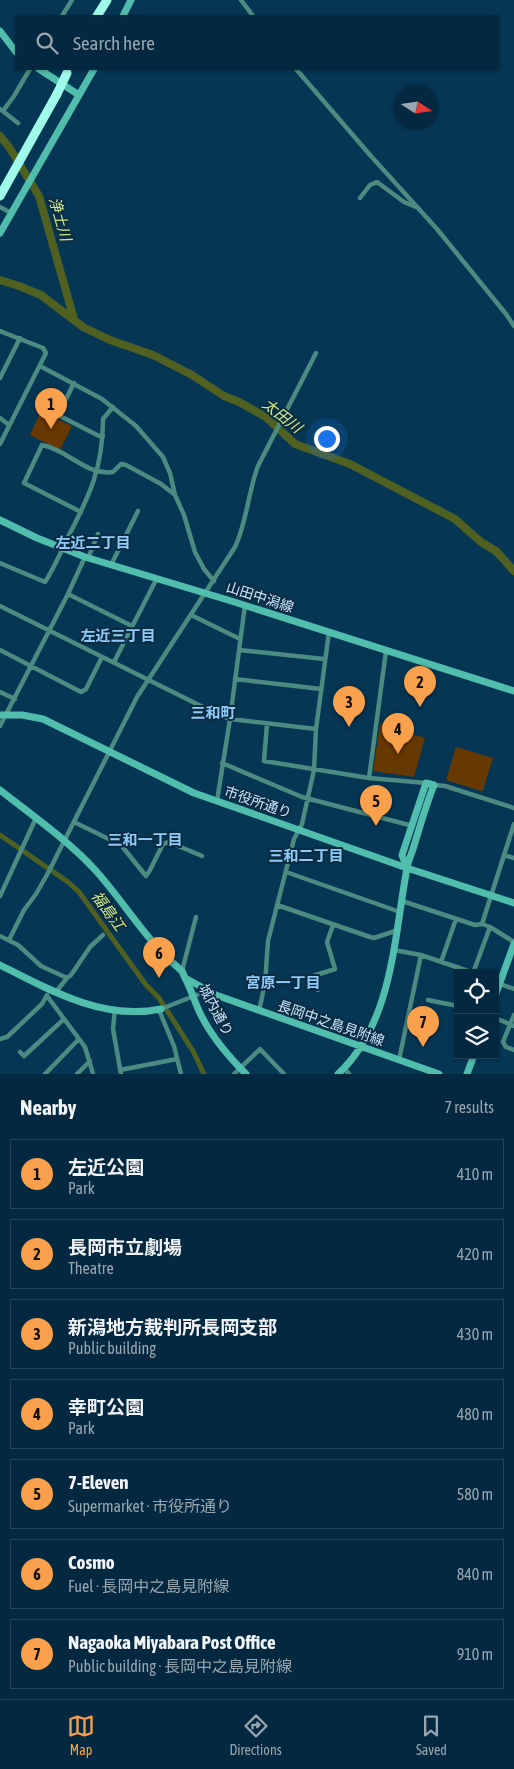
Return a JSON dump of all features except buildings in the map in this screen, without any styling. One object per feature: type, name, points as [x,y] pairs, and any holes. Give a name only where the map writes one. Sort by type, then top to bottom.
[{"type":"highway","points":[[98,15],[107,0]]},
{"type":"highway","points":[[0,196],[27,150],[68,71]]},
{"type":"street","points":[[63,15],[72,0]]},
{"type":"street","points":[[124,15],[131,0]]},
{"type":"street","points":[[241,0],[252,15]]},
{"type":"street","points":[[0,31],[15,51]]},
{"type":"street","points":[[18,123],[2,110],[14,96],[29,70]]},
{"type":"street","points":[[41,70],[79,95]]},
{"type":"street","points":[[0,233],[93,70]]},
{"type":"street","points":[[297,70],[382,169],[418,207],[514,326]]},
{"type":"street","points":[[360,198],[370,185],[377,182],[404,202],[418,207]]},
{"type":"street","points":[[0,207],[11,213]]},
{"type":"street","points":[[0,331],[45,350],[45,356],[0,444]]},
{"type":"street","points":[[0,378],[20,338]]},
{"type":"street","points":[[9,940],[24,910],[36,894],[65,841],[137,697],[214,581],[240,538],[252,481],[263,455],[316,354]]},
{"type":"street","points":[[40,366],[97,394],[136,426],[163,457],[170,473],[175,495],[184,515],[195,552],[214,581]]},
{"type":"street","points":[[74,383],[58,415],[98,436],[103,436]]},
{"type":"street","points":[[0,563],[45,582],[91,492],[98,471],[103,436],[102,419],[113,407]]},
{"type":"street","points":[[0,418],[9,425]]},
{"type":"street","points":[[81,512],[24,483],[42,445],[98,471],[113,472],[121,464],[126,465],[161,484],[175,495]]},
{"type":"street","points":[[111,565],[138,511]]},
{"type":"street","name":"山田中潟線","points":[[0,521],[62,549],[86,557],[245,605],[514,691]]},
{"type":"street","points":[[0,726],[3,714],[14,700],[98,534]]},
{"type":"street","points":[[114,662],[157,578]]},
{"type":"street","points":[[68,594],[132,626]]},
{"type":"street","points":[[217,801],[245,605]]},
{"type":"street","points":[[0,606],[211,712],[230,719],[316,729]]},
{"type":"street","points":[[191,615],[240,639]]},
{"type":"street","points":[[259,1011],[265,983],[268,941],[298,829],[302,824],[314,770],[316,729],[329,632]]},
{"type":"street","points":[[0,650],[81,692],[86,689],[102,657]]},
{"type":"street","points":[[239,650],[324,659]]},
{"type":"street","points":[[368,778],[386,651]]},
{"type":"street","points":[[235,679],[321,689]]},
{"type":"street","points":[[0,692],[14,700]]},
{"type":"street","name":"市役所通り","points":[[3,714],[43,719],[176,785],[217,801],[407,868],[514,902]]},
{"type":"street","points":[[267,724],[264,761],[368,778],[445,786],[514,808]]},
{"type":"street","points":[[222,763],[307,798],[411,825],[419,829]]},
{"type":"street","points":[[407,868],[402,855],[411,825],[430,784]]},
{"type":"street","points":[[338,1074],[347,1071],[361,1048],[380,1003],[398,930],[407,868],[430,784]]},
{"type":"street","name":"長岡中之島見附線","points":[[0,790],[65,841],[97,872],[150,942],[183,975],[216,995],[361,1048],[439,1074]]},
{"type":"street","points":[[0,896],[18,853],[36,818]]},
{"type":"street","points":[[74,822],[121,845],[146,876],[163,844],[169,842],[202,856]]},
{"type":"street","points":[[482,924],[514,824]]},
{"type":"street","points":[[504,855],[514,858]]},
{"type":"street","points":[[286,872],[400,912]]},
{"type":"street","points":[[0,880],[6,882]]},
{"type":"street","points":[[402,901],[475,925],[482,924],[490,927],[514,943],[499,977]]},
{"type":"street","points":[[277,905],[374,938],[398,930]]},
{"type":"street","points":[[183,975],[196,916]]},
{"type":"street","points":[[441,962],[456,919]]},
{"type":"street","points":[[318,990],[313,976],[335,969],[327,942],[333,925]]},
{"type":"street","points":[[474,969],[490,927]]},
{"type":"street","points":[[0,1039],[7,1037],[44,1002],[50,993],[71,975],[90,947],[103,935]]},
{"type":"street","points":[[0,936],[18,944],[41,966],[67,978]]},
{"type":"street","points":[[394,950],[421,955],[461,969]]},
{"type":"street","points":[[399,1060],[421,955]]},
{"type":"street","points":[[0,965],[50,993],[77,1002],[115,1009],[142,1012],[160,1009],[204,994],[216,995]]},
{"type":"street","name":"城内通り","points":[[183,975],[202,1018],[216,1041],[246,1074]]},
{"type":"street","points":[[499,983],[514,989]]},
{"type":"street","points":[[50,993],[64,1018],[85,1047],[93,1074]]},
{"type":"street","points":[[428,1000],[454,1005]]},
{"type":"street","points":[[115,1009],[113,1029],[120,1072],[177,1059]]},
{"type":"street","points":[[160,1009],[174,1046],[181,1074]]},
{"type":"street","points":[[514,1015],[512,1025],[503,1042],[506,1047],[514,1050]]},
{"type":"street","points":[[20,1052],[24,1056],[64,1018]]},
{"type":"street","points":[[499,1020],[512,1025]]},
{"type":"street","points":[[45,1074],[79,1039]]},
{"type":"street","points":[[234,1074],[260,1049],[284,1074]]},
{"type":"street","points":[[468,1074],[473,1059]]},
{"type":"street","points":[[77,1074],[90,1061]]},
{"type":"shaded area","points":[[41,411],[72,426],[60,450],[30,435]]},
{"type":"shaded area","points":[[380,724],[425,738],[414,777],[373,771]]},
{"type":"shaded area","points":[[456,747],[493,758],[483,790],[446,780]]},
{"type":"waterway","name":"浄土川","points":[[0,136],[9,147],[39,196],[74,319]]},
{"type":"waterway","name":"太田川","points":[[0,280],[41,295],[83,327],[110,340],[153,355],[192,375],[224,396],[266,417],[295,444],[350,464],[455,519],[481,542],[496,551],[514,571]]},
{"type":"waterway","name":"福島江","points":[[0,835],[68,882],[79,892],[146,985],[159,998],[193,1051],[204,1074]]},
{"type":"place","name":"左近公園","points":[[51,429]]},
{"type":"place","name":"長岡市立劇場","points":[[420,707]]},
{"type":"place","name":"新潟地方裁判所長岡支部","points":[[349,727]]},
{"type":"place","name":"幸町公園","points":[[398,754]]},
{"type":"place","name":"7-Eleven","points":[[376,826]]},
{"type":"place","name":"Cosmo","points":[[159,978]]},
{"type":"place","name":"Nagaoka Miyabara Post Office","points":[[423,1047]]},
{"type":"district","name":"左近二丁目","points":[[93,543]]},
{"type":"district","name":"左近三丁目","points":[[118,636]]},
{"type":"district","name":"三和町","points":[[213,713]]},
{"type":"district","name":"三和一丁目","points":[[145,840]]},
{"type":"district","name":"三和二丁目","points":[[306,856]]},
{"type":"district","name":"宮原一丁目","points":[[283,983]]}]
